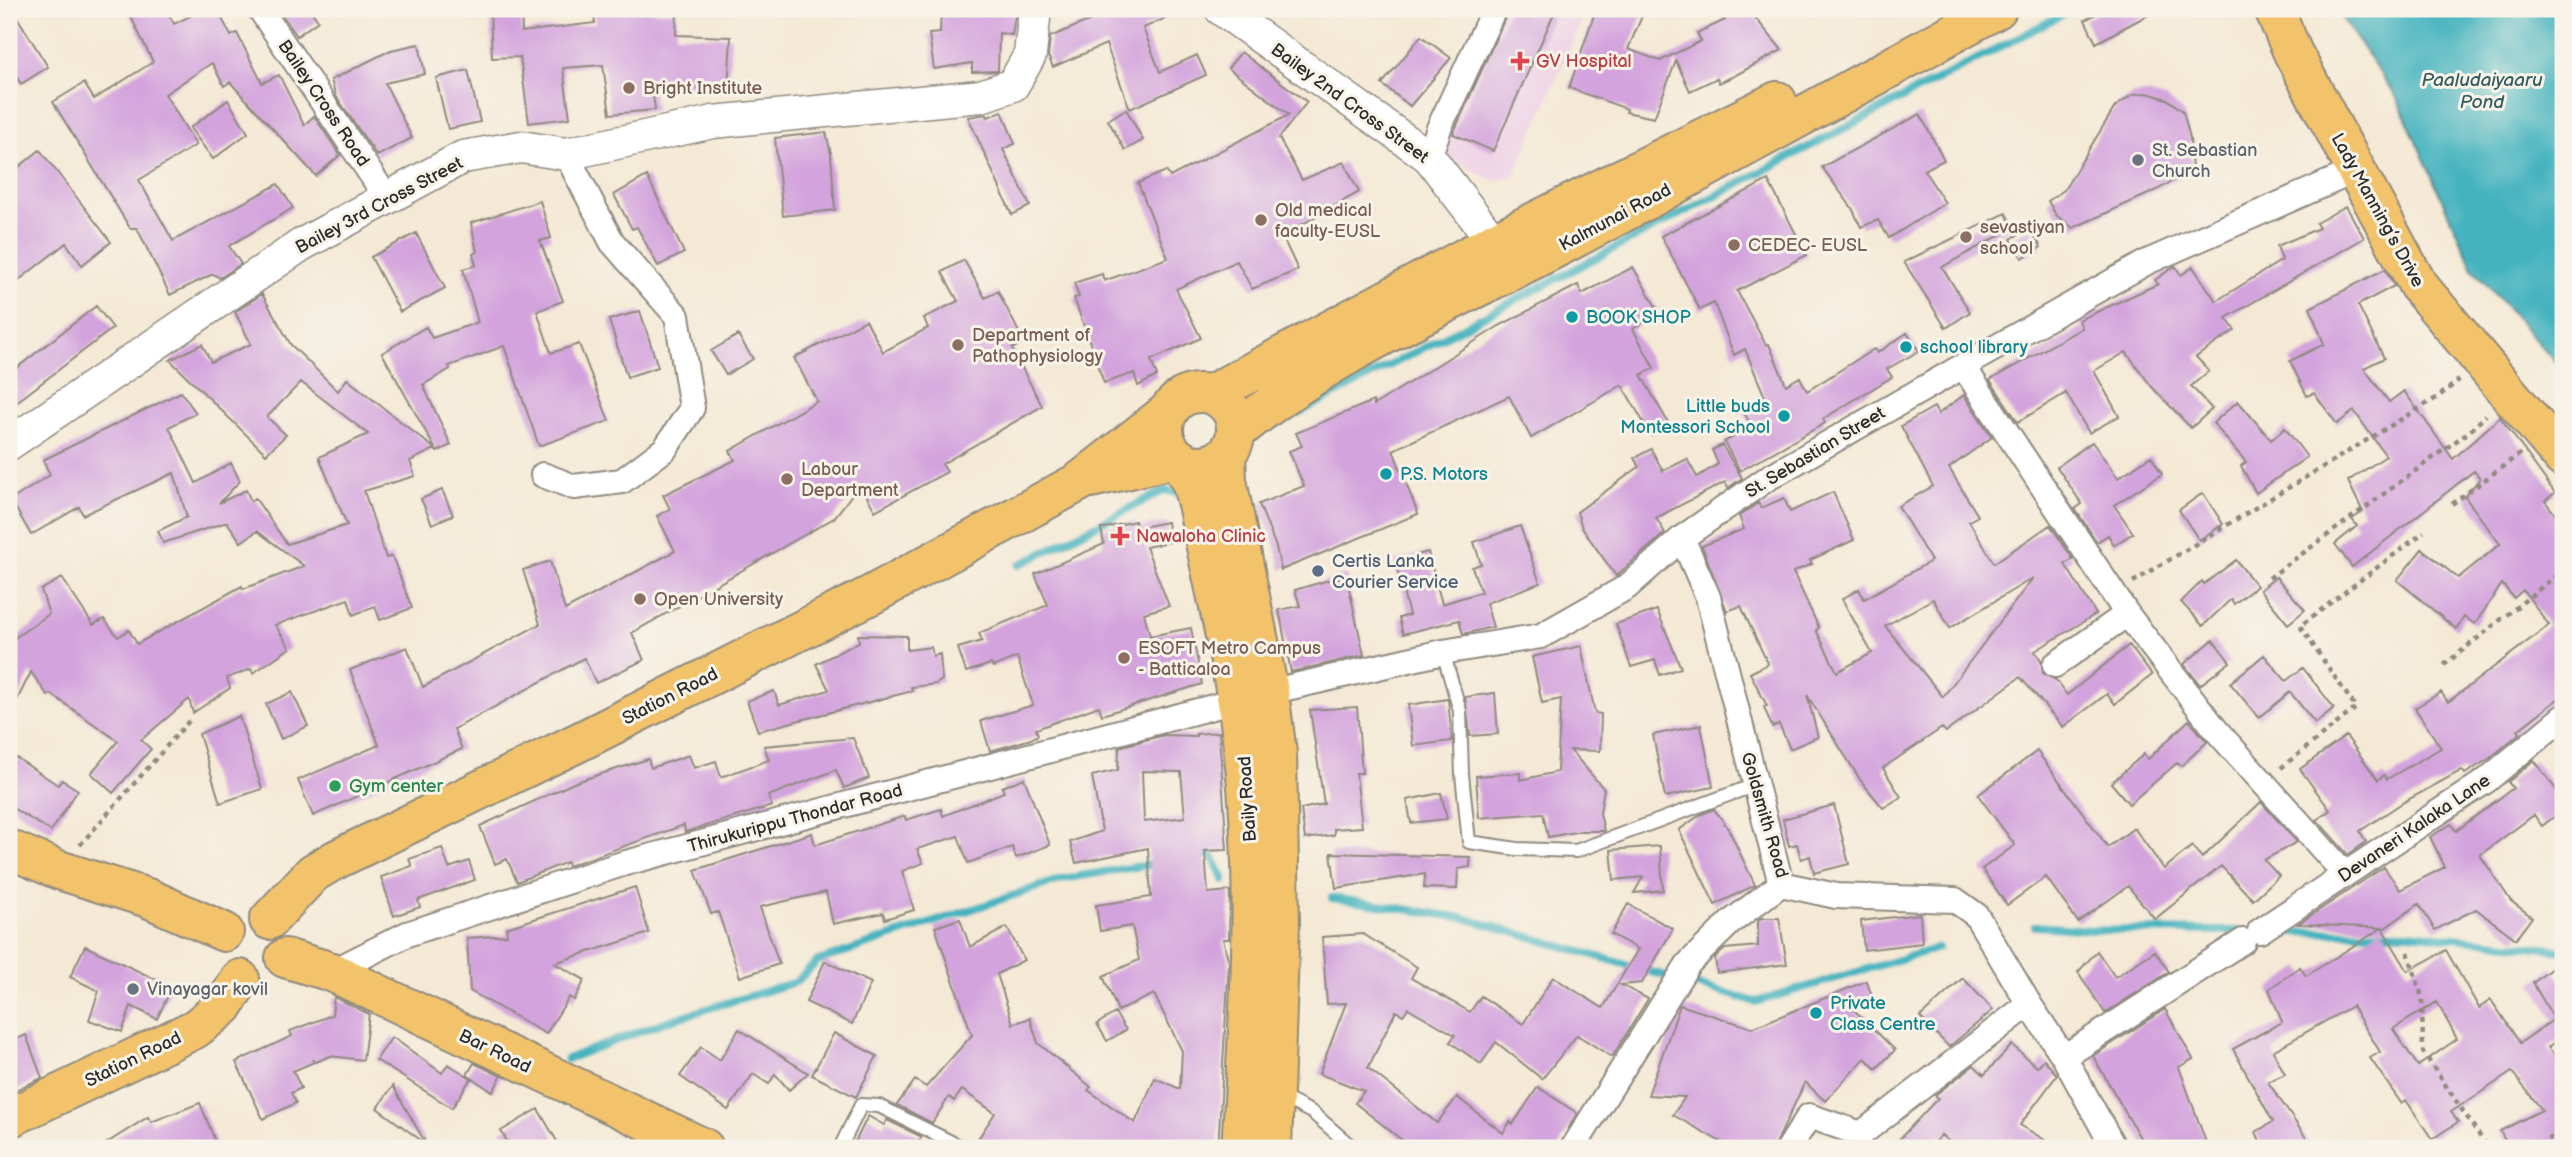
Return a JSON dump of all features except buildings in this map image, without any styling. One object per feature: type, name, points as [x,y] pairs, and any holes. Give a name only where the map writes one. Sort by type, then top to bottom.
[{"type":"main road","name":"Kalmunai Road","points":[[1211,394],[1494,242],[1961,9]]},
{"type":"main road","name":"Kalmunai Road","points":[[1231,443],[1265,408],[1341,361],[1647,201],[1997,9]]},
{"type":"main road","name":"Lady Manning’s Drive","points":[[2274,9],[2293,53],[2418,285],[2554,447]]},
{"type":"main road","points":[[1211,394],[1230,408],[1231,443],[1215,463],[1202,466],[1177,458],[1164,436],[1169,411],[1187,395],[1211,394]]},
{"type":"main road","name":"Station Road","points":[[269,920],[313,873],[335,860],[579,742],[873,594],[1079,482],[1169,411]]},
{"type":"main road","name":"Baily Road","points":[[1231,443],[1227,480],[1249,602],[1253,696],[1249,811],[1251,926],[1241,1148]]},
{"type":"main road","name":"Baily Road","points":[[1177,458],[1192,484],[1253,696],[1277,753],[1280,821],[1276,1094],[1272,1148]]},
{"type":"main road","name":"Station Road","points":[[1079,482],[1177,458]]},
{"type":"main road","points":[[9,849],[59,870],[148,898],[225,932]]},
{"type":"main road","points":[[257,916],[269,920],[280,929],[286,943],[285,958],[278,970],[267,978],[254,982],[240,979],[229,971],[222,960],[220,947],[225,932],[243,917],[257,916]]},
{"type":"main road","name":"Bar Road","points":[[285,958],[332,972],[704,1148]]},
{"type":"main road","name":"Station Road","points":[[9,1118],[195,1029],[224,1006],[240,979]]},
{"type":"street","name":"Bailey Cross Road","points":[[260,9],[387,198]]},
{"type":"street","name":"Bailey 3rd Cross Street","points":[[9,444],[301,245],[463,157],[521,147],[566,154],[713,122],[981,96],[1013,85],[1030,55],[1035,9]]},
{"type":"street","name":"Bailey 2nd Cross Street","points":[[1221,9],[1429,157],[1494,242]]},
{"type":"street","points":[[1429,157],[1439,128],[1494,9]]},
{"type":"street","points":[[542,475],[574,486],[622,481],[665,449],[692,408],[677,316],[612,242],[566,154]]},
{"type":"street","name":"St. Sebastian Street","points":[[1253,696],[1443,652],[1541,636],[1627,586],[1682,538],[1768,478],[1963,366],[2147,262],[2355,171]]},
{"type":"street","points":[[1963,366],[2120,604],[2217,730],[2345,874]]},
{"type":"street","name":"Goldsmith Road","points":[[1682,538],[1708,597],[1781,884],[1836,896],[1955,900],[1976,915],[2064,1057],[2114,1148]]},
{"type":"street","points":[[2055,665],[2120,604]]},
{"type":"street","name":"Thirukurippu Thondar Road","points":[[332,972],[407,934],[622,864],[1253,696]]},
{"type":"street","name":"Devaneri Kalaka Lane","points":[[2064,1057],[2487,780],[2563,717]]},
{"type":"street","points":[[1573,1148],[1688,964],[1731,922],[1781,884]]},
{"type":"street","points":[[1789,1148],[1809,1116],[1861,1134],[2029,1004]]},
{"type":"lane","points":[[1443,652],[1460,710],[1461,774],[1469,842],[1517,849],[1576,851],[1755,785]]},
{"type":"lane","points":[[1276,1094],[1312,1112],[1353,1148]]},
{"type":"lane","points":[[840,1148],[861,1105],[879,1106],[963,1148]]},
{"type":"path","points":[[2120,604],[2438,397],[2481,362]]},
{"type":"path","points":[[2269,578],[2471,429],[2509,392]]},
{"type":"path","points":[[2452,504],[2554,447]]},
{"type":"path","points":[[2263,782],[2356,708],[2300,626],[2424,532]]},
{"type":"path","points":[[2444,665],[2563,570]]},
{"type":"path","points":[[59,870],[189,721]]},
{"type":"path","points":[[2408,952],[2422,997],[2423,1052],[2488,1148]]},
{"type":"path","points":[[2542,1148],[2553,1139],[2563,1121]]},
{"type":"shaded area","name":"GV Hospital","points":[[1499,9],[1587,9],[1514,176],[1494,181],[1438,152]]},
{"type":"water","name":"Paaludaiyaaru Pond","points":[[2336,9],[2563,9],[2563,371],[2473,269],[2397,98]]},
{"type":"waterway","points":[[1270,428],[2073,9]]},
{"type":"waterway","points":[[1019,565],[1165,490],[1183,495]]},
{"type":"waterway","points":[[1196,857],[1211,854],[1224,880]]},
{"type":"waterway","points":[[567,1059],[667,1021],[796,982],[818,961],[1062,879],[1159,863]]},
{"type":"waterway","points":[[1332,898],[1464,918],[1756,1002],[1938,948]]},
{"type":"waterway","points":[[2035,926],[2093,930],[2245,931]]},
{"type":"waterway","points":[[2272,932],[2409,933],[2563,950]]},
{"type":"place","name":"GV Hospital","points":[[1520,61]]},
{"type":"place","name":"Bright Institute","points":[[629,88]]},
{"type":"place","name":"St. Sebastian Church","points":[[2138,160]]},
{"type":"place","name":"Old medical faculty-EUSL","points":[[1261,220]]},
{"type":"place","name":"sevastiyan school","points":[[1966,237]]},
{"type":"place","name":"CEDEC- EUSL","points":[[1734,245]]},
{"type":"place","name":"BOOK SHOP","points":[[1572,317]]},
{"type":"place","name":"Department of Pathophysiology","points":[[958,345]]},
{"type":"place","name":"school library","points":[[1906,347]]},
{"type":"place","name":"Little buds Montessori School","points":[[1784,416]]},
{"type":"place","name":"P.S. Motors","points":[[1386,474]]},
{"type":"place","name":"Labour Department","points":[[787,479]]},
{"type":"place","name":"Nawaloha Clinic","points":[[1120,536]]},
{"type":"place","name":"Certis Lanka Courier Service","points":[[1318,571]]},
{"type":"place","name":"Open University","points":[[640,599]]},
{"type":"place","name":"ESOFT Metro Campus - Batticaloa","points":[[1124,658]]},
{"type":"place","name":"Gym center","points":[[335,786]]},
{"type":"place","name":"Vinayagar kovil","points":[[133,989]]},
{"type":"place","name":"Private Class Centre","points":[[1816,1013]]}]
